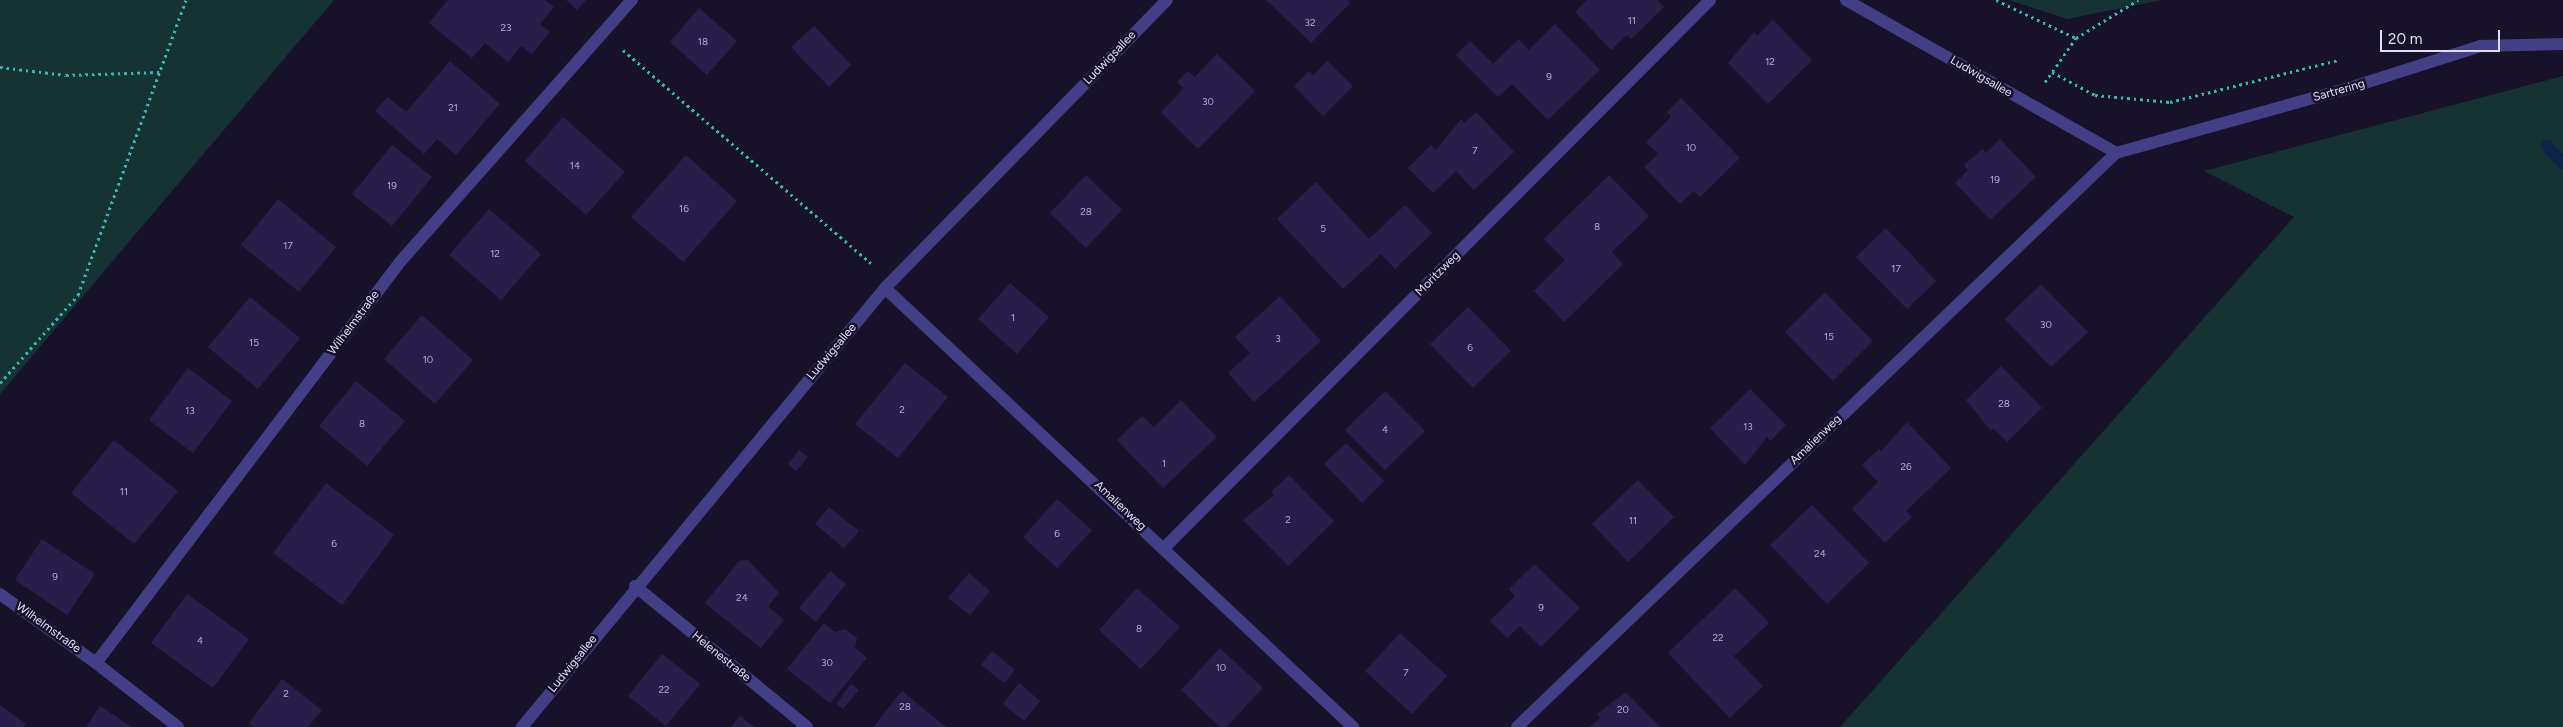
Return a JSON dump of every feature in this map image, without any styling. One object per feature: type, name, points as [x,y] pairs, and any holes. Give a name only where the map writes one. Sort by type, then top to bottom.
[{"type":"street","name":"Wilhelmstraße","points":[[96,663],[400,262],[632,0]]},
{"type":"street","name":"Ludwigsallee","points":[[522,727],[635,586],[888,284],[1167,0]]},
{"type":"street","name":"Moritzweg","points":[[1165,547],[1710,0]]},
{"type":"street","name":"Ludwigsallee","points":[[1846,0],[2116,153]]},
{"type":"street","name":"Sartrering","points":[[2116,153],[2349,88],[2481,46],[2563,44]]},
{"type":"street","name":"Amalienweg","points":[[1517,727],[2116,153]]},
{"type":"street","name":"Amalienweg","points":[[888,284],[1353,727]]},
{"type":"street","name":"Helenestraße","points":[[635,586],[807,727]]},
{"type":"street","name":"Wilhelmstraße","points":[[0,594],[96,663],[178,727]]},
{"type":"path","points":[[0,383],[78,295],[186,0]]},
{"type":"path","points":[[1996,0],[2076,38]]},
{"type":"path","points":[[2138,0],[2076,38],[2052,72],[2095,95],[2170,102],[2349,57]]},
{"type":"path","points":[[603,32],[888,284]]},
{"type":"path","points":[[0,67],[66,75],[160,72]]},
{"type":"green space","points":[[0,0],[334,0],[0,394]]},
{"type":"green space","points":[[2009,0],[2161,0],[2067,19]]},
{"type":"green space","points":[[2563,76],[2563,727],[1840,727],[2294,217],[2204,171]]},
{"type":"building","points":[[448,0],[545,0],[554,7],[540,24],[550,32],[532,54],[521,46],[508,62],[485,43],[472,58],[429,23]]},
{"type":"building","points":[[566,0],[586,0],[577,10]]},
{"type":"building","points":[[1266,0],[1347,0],[1350,3],[1311,43]]},
{"type":"building","points":[[1587,0],[1657,0],[1664,7],[1631,39],[1627,35],[1611,50],[1575,12]]},
{"type":"building","points":[[699,8],[737,41],[707,75],[670,42]]},
{"type":"building","points":[[1773,20],[1812,60],[1768,104],[1728,63],[1754,32],[1757,36]]},
{"type":"building","points":[[1555,24],[1600,70],[1548,120],[1512,84],[1498,97],[1456,55],[1470,41],[1493,64],[1519,39],[1529,50]]},
{"type":"building","points":[[814,26],[851,65],[829,87],[791,47]]},
{"type":"building","points":[[1217,54],[1255,91],[1198,149],[1161,112],[1184,88],[1177,82],[1188,71],[1195,77]]},
{"type":"building","points":[[450,61],[500,104],[456,155],[437,139],[424,154],[375,111],[388,97],[406,112]]},
{"type":"building","points":[[1327,61],[1353,86],[1323,116],[1294,86],[1309,71],[1313,76]]},
{"type":"building","points":[[1681,98],[1740,158],[1700,197],[1694,191],[1680,204],[1644,167],[1658,154],[1646,142],[1671,117],[1667,112]]},
{"type":"building","points":[[1476,112],[1514,152],[1474,190],[1456,171],[1433,193],[1408,168],[1431,145],[1436,150],[1461,119],[1464,123]]},
{"type":"building","points":[[563,117],[625,172],[586,215],[525,161]]},
{"type":"building","points":[[2000,139],[2036,177],[1990,220],[1955,183],[1968,170],[1964,165],[1982,149],[1986,153]]},
{"type":"building","points":[[392,145],[432,177],[392,226],[352,194]]},
{"type":"building","points":[[686,155],[737,201],[683,262],[631,217]]},
{"type":"building","points":[[1086,175],[1122,210],[1086,248],[1050,213]]},
{"type":"building","points":[[1609,175],[1649,216],[1612,252],[1623,264],[1564,322],[1534,291],[1565,260],[1544,239]]},
{"type":"building","points":[[1316,182],[1369,239],[1405,205],[1432,233],[1395,269],[1381,254],[1343,289],[1277,219]]},
{"type":"building","points":[[278,199],[336,247],[299,292],[241,245]]},
{"type":"building","points":[[489,209],[541,254],[501,300],[449,255]]},
{"type":"building","points":[[1886,228],[1936,281],[1907,309],[1856,257]]},
{"type":"building","points":[[1010,283],[1049,317],[1017,354],[978,319]]},
{"type":"building","points":[[2041,284],[2088,332],[2051,367],[2005,319]]},
{"type":"building","points":[[1825,292],[1873,341],[1833,381],[1785,332]]},
{"type":"building","points":[[1280,296],[1321,341],[1254,402],[1228,373],[1250,353],[1235,337]]},
{"type":"building","points":[[250,297],[300,338],[258,389],[208,347]]},
{"type":"building","points":[[1468,307],[1511,351],[1473,388],[1430,344]]},
{"type":"building","points":[[422,315],[473,360],[435,404],[384,359]]},
{"type":"building","points":[[905,363],[948,397],[898,458],[855,424]]},
{"type":"building","points":[[2001,366],[2042,408],[2007,442],[1993,428],[1991,431],[1966,400]]},
{"type":"building","points":[[188,368],[232,401],[193,453],[149,420]]},
{"type":"building","points":[[356,381],[405,421],[367,466],[319,426]]},
{"type":"building","points":[[1750,389],[1786,425],[1770,441],[1767,437],[1745,465],[1710,428]]},
{"type":"building","points":[[1385,391],[1425,431],[1385,470],[1345,430]]},
{"type":"building","points":[[1181,400],[1217,437],[1163,488],[1117,440],[1142,416],[1154,427]]},
{"type":"building","points":[[1907,422],[1951,468],[1906,511],[1912,517],[1885,543],[1852,509],[1878,482],[1862,465],[1879,449],[1881,451]]},
{"type":"building","points":[[114,440],[178,491],[134,544],[71,493]]},
{"type":"building","points":[[1346,443],[1384,481],[1362,503],[1324,464]]},
{"type":"building","points":[[799,450],[808,457],[796,471],[788,464]]},
{"type":"building","points":[[1289,475],[1334,521],[1288,566],[1243,520],[1274,495],[1271,492]]},
{"type":"building","points":[[1638,480],[1674,517],[1628,562],[1592,524]]},
{"type":"building","points":[[326,483],[394,535],[342,605],[273,553]]},
{"type":"building","points":[[1057,499],[1092,530],[1057,568],[1023,537]]},
{"type":"building","points":[[1812,505],[1869,563],[1827,604],[1770,545]]},
{"type":"building","points":[[829,507],[859,531],[844,548],[815,524]]},
{"type":"building","points":[[42,539],[95,574],[67,615],[15,580]]},
{"type":"building","points":[[748,560],[779,593],[768,606],[784,620],[761,648],[705,603],[739,561]]},
{"type":"building","points":[[1534,564],[1580,608],[1541,647],[1520,626],[1507,638],[1490,621],[1515,596],[1509,589]]},
{"type":"building","points":[[830,571],[846,584],[816,622],[799,608]]},
{"type":"building","points":[[969,573],[990,591],[970,615],[948,598]]},
{"type":"building","points":[[1137,588],[1180,627],[1141,669],[1099,630]]},
{"type":"building","points":[[1735,588],[1769,623],[1734,656],[1763,686],[1730,718],[1668,653]]},
{"type":"building","points":[[187,594],[249,639],[213,688],[151,643]]},
{"type":"building","points":[[824,623],[835,632],[845,629],[857,638],[855,648],[867,658],[830,703],[787,669]]},
{"type":"building","points":[[1400,633],[1447,676],[1412,714],[1365,671]]},
{"type":"building","points":[[1220,648],[1263,688],[1226,727],[1220,727],[1181,690]]},
{"type":"building","points":[[992,651],[1015,670],[1004,683],[981,665]]},
{"type":"building","points":[[662,654],[700,684],[666,726],[628,696]]},
{"type":"building","points":[[282,679],[322,710],[308,727],[254,727],[249,723]]},
{"type":"building","points":[[1019,683],[1040,701],[1024,721],[1003,704]]},
{"type":"building","points":[[851,684],[859,690],[843,709],[836,704]]},
{"type":"building","points":[[902,691],[941,723],[946,727],[873,727]]},
{"type":"building","points":[[1626,692],[1660,727],[1590,727],[1600,718],[1597,714]]},
{"type":"building","points":[[0,705],[26,724],[23,727],[0,727]]},
{"type":"building","points":[[100,706],[132,727],[86,727]]},
{"type":"building","points":[[740,716],[754,727],[731,727]]},
{"type":"waterway","points":[[2547,146],[2563,163]]}]
